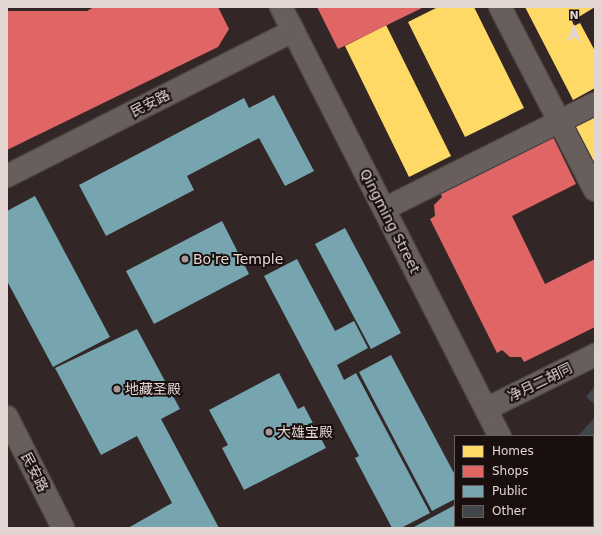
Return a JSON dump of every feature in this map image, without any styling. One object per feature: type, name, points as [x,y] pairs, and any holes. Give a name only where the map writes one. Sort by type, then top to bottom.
[{"type":"street","name":"Qingming Street","points":[[281,7],[500,435]]},
{"type":"street","points":[[500,7],[595,190]]},
{"type":"street","name":"民安路","points":[[7,176],[293,31]]},
{"type":"street","points":[[384,209],[595,104]]},
{"type":"street","name":"净月二胡同","points":[[486,408],[595,355]]},
{"type":"street","name":"民安路","points":[[7,417],[63,528]]},
{"type":"building: Homes","points":[[438,7],[474,7],[524,108],[465,137],[408,22]]},
{"type":"building: Homes","points":[[525,7],[595,7],[572,21],[574,26],[580,23],[595,51],[595,88],[573,100]]},
{"type":"building: Homes","points":[[386,25],[451,156],[409,177],[345,46]]},
{"type":"building: Homes","points":[[595,116],[595,166],[575,127]]},
{"type":"building: Shops","points":[[94,7],[218,7],[229,29],[218,47],[7,150],[7,11],[87,11]]},
{"type":"building: Shops","points":[[317,7],[424,7],[338,49]]},
{"type":"building: Shops","points":[[553,137],[576,184],[512,216],[545,284],[595,259],[595,327],[524,362],[521,357],[510,357],[502,350],[497,353],[430,219],[435,216],[434,205],[442,197],[440,192]]},
{"type":"building: Public","points":[[274,95],[314,171],[285,186],[259,138],[187,176],[194,190],[106,236],[79,185],[244,98],[249,108]]},
{"type":"building: Public","points":[[35,196],[110,337],[53,367],[7,281],[7,211]]},
{"type":"building: Public","points":[[222,221],[249,274],[154,324],[126,271]]},
{"type":"building: Public","points":[[345,228],[401,333],[371,349],[315,244]]},
{"type":"building: Public","points":[[297,259],[335,331],[354,321],[368,348],[337,365],[344,380],[356,373],[430,513],[401,528],[392,528],[355,458],[359,456],[264,276]]},
{"type":"building: Public","name":"地藏圣殿","points":[[137,329],[180,409],[161,419],[219,528],[128,528],[172,503],[137,436],[101,455],[55,368]]},
{"type":"building: Public","points":[[391,355],[454,473],[454,500],[432,511],[359,372]]},
{"type":"building: Public","name":"大雄宝殿","points":[[279,373],[298,409],[304,406],[326,448],[244,490],[222,448],[228,445],[209,410]]},
{"type":"building: Public","points":[[454,506],[454,527],[492,528],[412,528]]},
{"type":"building: Other","points":[[595,386],[595,405],[586,397]]},
{"type":"building: Other","points":[[595,417],[594,456],[594,435],[579,435]]},
{"type":"place","name":"Bo're Temple","points":[[185,259]]},
{"type":"place","name":"地藏圣殿","points":[[117,389]]},
{"type":"place","name":"大雄宝殿","points":[[269,432]]}]
